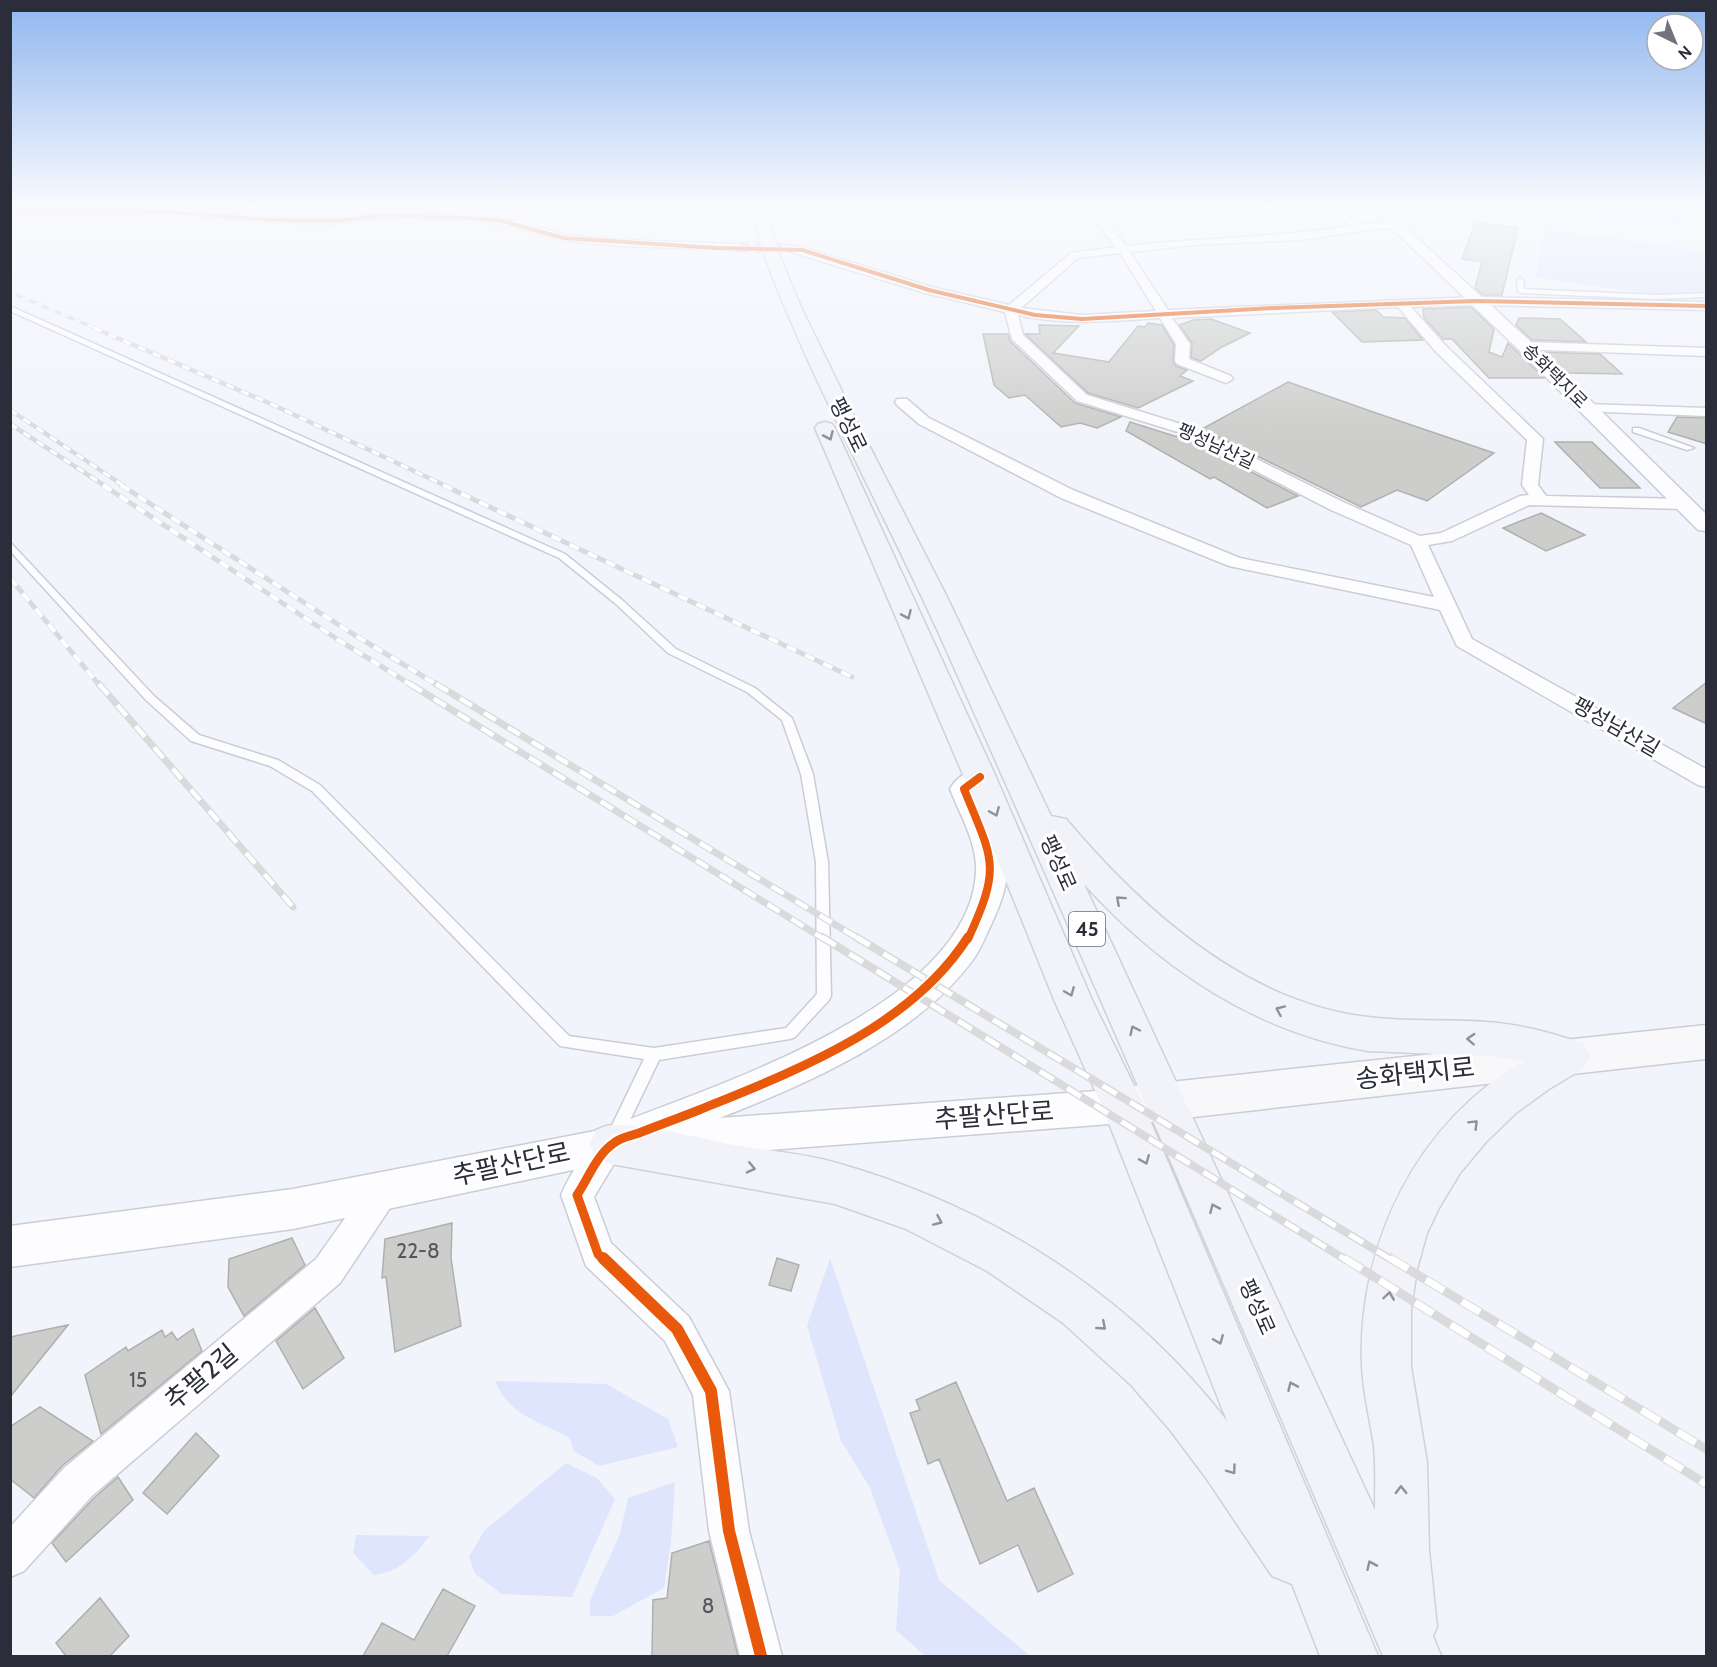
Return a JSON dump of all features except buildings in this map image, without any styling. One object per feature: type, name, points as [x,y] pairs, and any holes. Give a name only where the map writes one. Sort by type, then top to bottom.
[{"type":"main road","name":"팽성로","points":[[764,283],[789,345],[995,769],[1145,1103],[1411,1655]]},
{"type":"main road","name":"팽성로","points":[[783,283],[837,405],[940,608],[995,769]]},
{"type":"main road","points":[[995,769],[1054,828],[1116,898],[1175,946],[1220,977],[1265,1003],[1296,1017],[1351,1031],[1508,1041],[1570,1056]]},
{"type":"main road","name":"송화택지로","points":[[1145,1103],[1707,1042]]},
{"type":"main road","points":[[1411,1655],[1402,1551],[1400,1450],[1389,1398],[1387,1310],[1392,1275],[1406,1231],[1441,1162],[1468,1130],[1496,1103],[1544,1069],[1570,1056]]},
{"type":"main road","name":"팽성로","points":[[1145,1103],[1342,1640]]},
{"type":"main road","points":[[611,1144],[660,1149],[833,1183],[940,1221],[996,1251],[1047,1284],[1099,1323],[1148,1368],[1204,1432],[1259,1509],[1342,1640]]},
{"type":"street","points":[[906,283],[1035,315],[1083,319],[1273,308],[1476,301],[1707,306]]},
{"type":"street","points":[[1011,310],[1043,283]]},
{"type":"street","points":[[1143,283],[1183,344],[1182,362],[1227,379]]},
{"type":"street","name":"송화택지로","points":[[1457,283],[1525,346],[1707,525]]},
{"type":"street","points":[[1401,303],[1449,356],[1535,439],[1530,485],[1541,500]]},
{"type":"street","name":"팽성남산길","points":[[1011,310],[1017,336],[1082,398],[1189,430],[1336,506],[1418,542],[1464,642],[1707,779]]},
{"type":"street","points":[[1525,346],[1707,352]]},
{"type":"street","points":[[902,402],[924,421],[1067,494],[1235,562],[1448,606]]},
{"type":"street","points":[[1586,408],[1707,412]]},
{"type":"street","points":[[1418,542],[1446,537],[1526,500],[1684,504]]},
{"type":"street","points":[[761,1656],[729,1531],[711,1391],[677,1329],[598,1254],[577,1195],[611,1144],[757,1087],[818,1057],[904,1007],[934,983],[969,940],[981,914],[989,888],[991,866],[987,848],[964,789],[995,769]]},
{"type":"street","name":"추팔산단로","points":[[10,1247],[292,1209],[611,1144],[1145,1103]]},
{"type":"street","name":"추팔2길","points":[[10,1557],[78,1482],[328,1270],[383,1191]]},
{"type":"lane","points":[[1520,283],[1521,291],[1657,297],[1707,295]]},
{"type":"lane","points":[[10,308],[562,556],[620,602],[672,651],[751,690],[787,718],[807,774],[822,862],[824,996],[790,1033],[654,1054],[565,1042],[316,789],[274,763],[195,738],[150,698],[10,545]]},
{"type":"lane","points":[[1636,430],[1690,448]]},
{"type":"lane","points":[[611,1144],[654,1054]]},
{"type":"shaded area","points":[[1571,283],[1706,283],[1706,291],[1654,294]]},
{"type":"shaded area","points":[[830,1258],[939,1580],[1030,1656],[925,1656],[896,1630],[900,1570],[870,1488],[841,1441],[807,1326]]},
{"type":"shaded area","points":[[495,1381],[606,1384],[668,1419],[678,1447],[599,1466],[574,1451],[569,1437],[536,1422],[517,1410],[501,1393]]},
{"type":"shaded area","points":[[566,1463],[597,1478],[615,1499],[572,1597],[502,1594],[475,1574],[469,1557],[484,1531]]},
{"type":"shaded area","points":[[675,1482],[671,1543],[664,1588],[613,1616],[590,1616],[590,1600],[620,1534],[628,1498]]},
{"type":"shaded area","points":[[356,1535],[430,1536],[406,1562],[392,1570],[374,1575],[353,1553]]},
{"type":"railway","points":[[10,292],[97,329]]},
{"type":"railway","points":[[94,328],[269,403],[446,486]]},
{"type":"railway","points":[[10,410],[124,486]]},
{"type":"railway","points":[[10,424],[105,486]]},
{"type":"railway","points":[[103,485],[337,639],[413,686]]},
{"type":"railway","points":[[121,485],[353,634],[439,686]]},
{"type":"railway","points":[[443,485],[852,677]]},
{"type":"railway","points":[[10,578],[100,686]]},
{"type":"railway","points":[[99,684],[293,907]]},
{"type":"railway","points":[[410,684],[824,939]]},
{"type":"railway","points":[[436,684],[859,939]]},
{"type":"railway","points":[[822,937],[1346,1260]]},
{"type":"railway","points":[[856,937],[1392,1260]]},
{"type":"railway","points":[[1344,1258],[1706,1484]]},
{"type":"railway","points":[[1390,1258],[1706,1449]]},
{"type":"cycle path","points":[[906,283],[1035,315],[1082,319],[1273,308],[1476,301],[1706,306]]},
{"type":"cycle path","points":[[761,1656],[729,1531],[711,1391],[677,1329],[598,1254],[577,1195],[609,1146],[616,1141],[744,1092],[828,1053],[869,1030],[908,1003],[941,973],[968,939],[990,884],[991,866],[988,846],[964,789],[980,777]]}]
